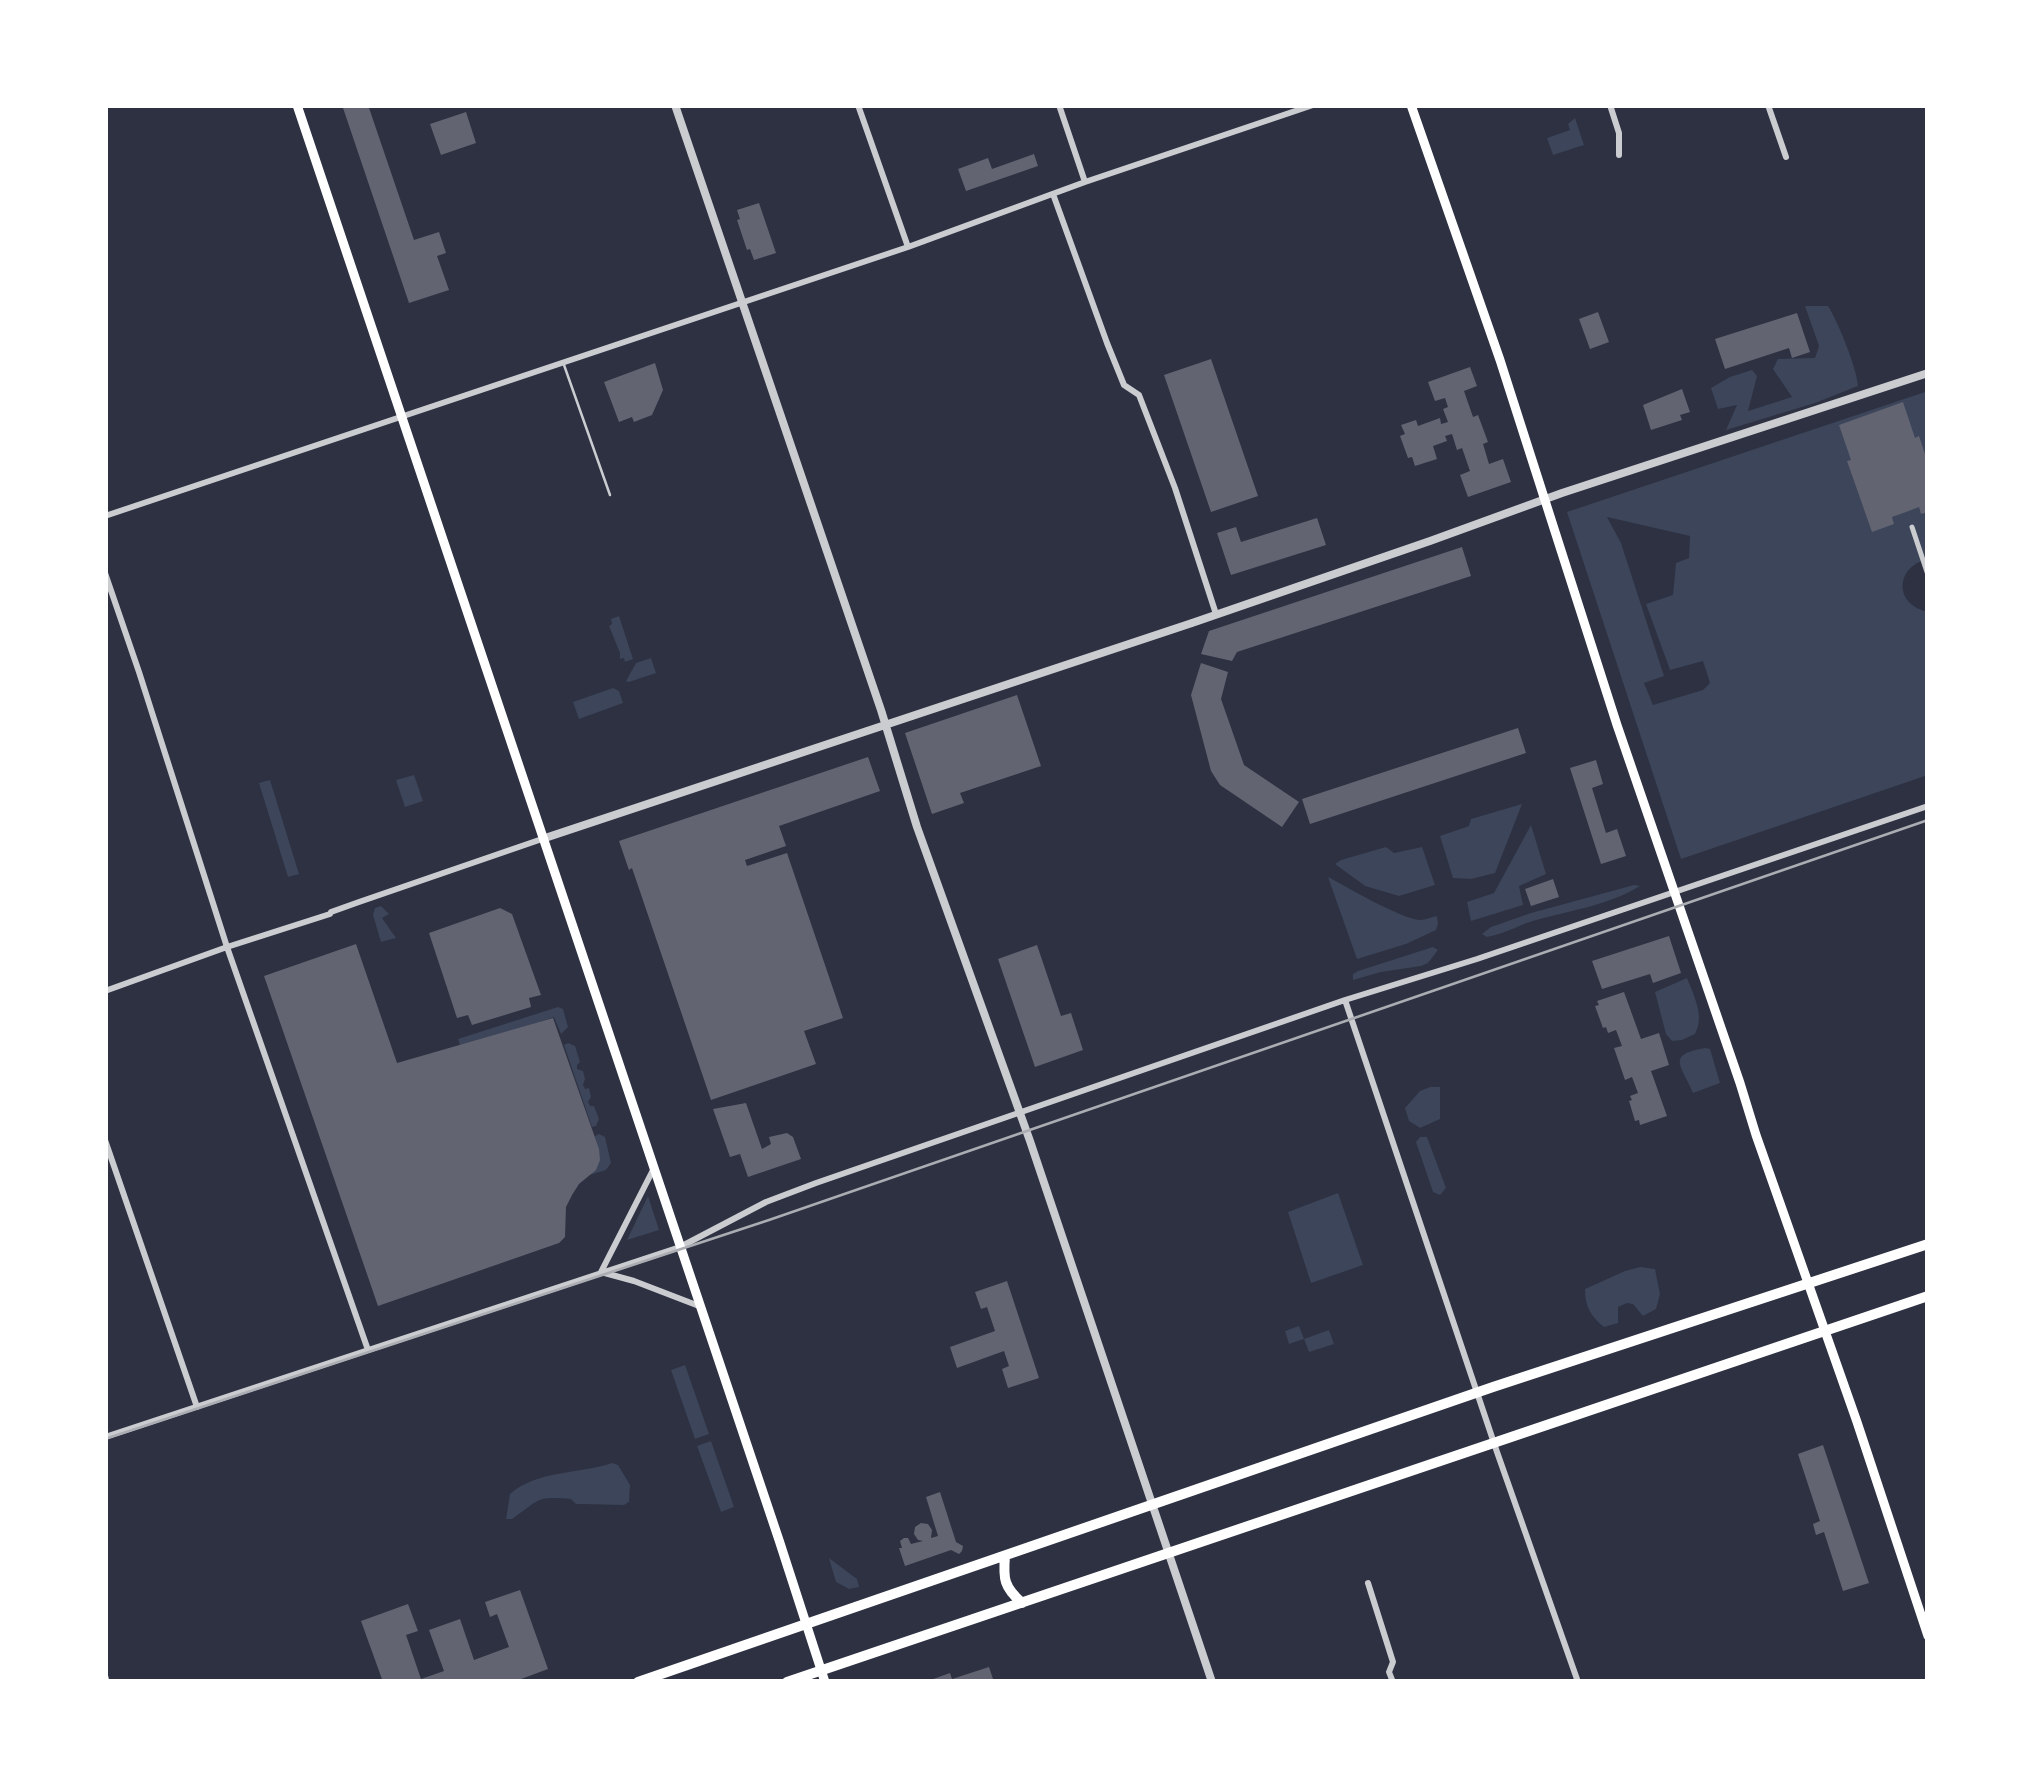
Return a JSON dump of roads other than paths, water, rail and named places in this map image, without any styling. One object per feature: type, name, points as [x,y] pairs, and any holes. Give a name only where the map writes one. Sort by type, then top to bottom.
[{"type":"main road","points":[[297,105],[822,1676]]},
{"type":"main road","points":[[1411,105],[1484,312],[1617,725],[1928,1636]]},
{"type":"main road","points":[[638,1682],[1478,1393],[1928,1244]]},
{"type":"main road","points":[[787,1682],[822,1676],[1022,1602],[1928,1296]]},
{"type":"main road","points":[[1005,1556],[1004,1576],[1009,1591],[1022,1602]]},
{"type":"street","points":[[675,105],[917,827],[1019,1112],[1212,1682]]},
{"type":"street","points":[[858,105],[908,247]]},
{"type":"street","points":[[1060,105],[1084,182]]},
{"type":"street","points":[[105,516],[908,247],[1312,105]]},
{"type":"street","points":[[1610,105],[1618,133],[1618,155]]},
{"type":"street","points":[[1768,105],[1786,157]]},
{"type":"street","points":[[1053,194],[1112,357],[1124,384],[1138,395],[1169,473],[1216,614]]},
{"type":"street","points":[[105,991],[542,839],[1413,547],[1544,498],[1928,373]]},
{"type":"street","points":[[1912,527],[1928,574]]},
{"type":"street","points":[[105,574],[227,946],[368,1350]]},
{"type":"street","points":[[105,1437],[680,1247],[766,1202],[1019,1112],[1928,806]]},
{"type":"street","points":[[1345,1000],[1578,1682]]},
{"type":"street","points":[[105,1140],[196,1407]]},
{"type":"street","points":[[601,1272],[654,1169]]},
{"type":"street","points":[[601,1272],[699,1306]]},
{"type":"street","points":[[1368,1583],[1393,1662],[1389,1672],[1393,1682]]},
{"type":"lane","points":[[564,364],[610,495]]},
{"type":"tram line","points":[[105,1439],[769,1220],[1928,820]]}]
